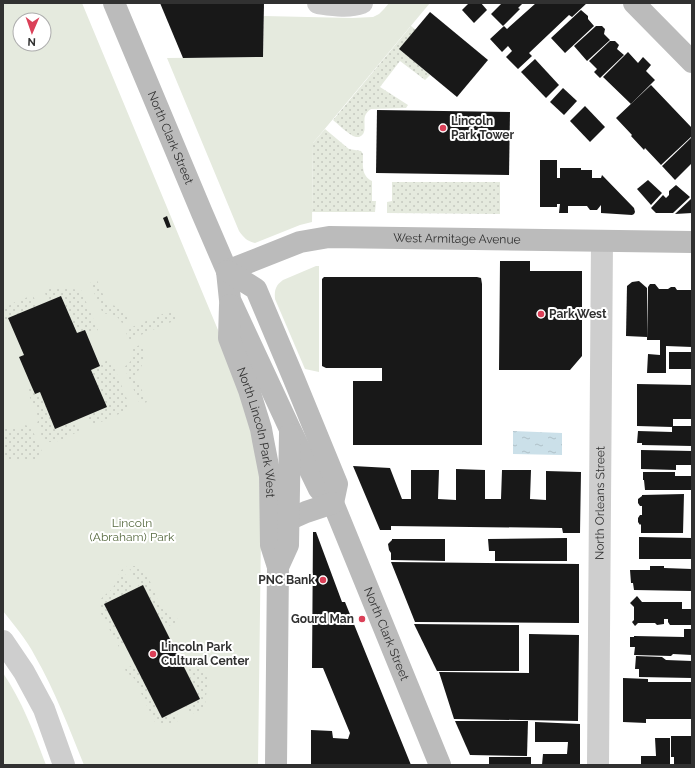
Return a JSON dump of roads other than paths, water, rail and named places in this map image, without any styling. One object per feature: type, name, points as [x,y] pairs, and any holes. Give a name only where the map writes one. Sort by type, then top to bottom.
[{"type":"main road","name":"North Clark Street","points":[[114,3],[202,213],[228,271],[230,300],[319,489],[333,503],[440,765]]},
{"type":"main road","points":[[634,3],[692,62]]},
{"type":"main road","name":"West Armitage Avenue","points":[[228,271],[300,242],[329,237],[692,242]]},
{"type":"main road","points":[[228,271],[256,289],[337,484],[333,503],[288,520]]},
{"type":"main road","name":"North Lincoln Park West","points":[[230,300],[229,338],[249,390],[261,429],[270,476],[271,545],[278,567],[276,765]]},
{"type":"main road","name":"North Lincoln Park West","points":[[278,567],[288,545],[290,429],[294,379]]},
{"type":"street","points":[[318,3],[336,6],[357,5],[362,3]]},
{"type":"street","name":"North Orleans Street","points":[[598,765],[602,241]]},
{"type":"street","points":[[3,641],[24,672],[44,709],[64,765]]},
{"type":"water","points":[[513,431],[562,433],[562,455],[513,454]]},
{"type":"place","name":"Lincoln Park Tower","points":[[443,128]]},
{"type":"place","name":"Park West","points":[[541,314]]},
{"type":"place","name":"PNC Bank","points":[[323,580]]},
{"type":"place","name":"Gourd Man","points":[[362,619]]},
{"type":"place","name":"Lincoln Park Cultural Center","points":[[153,654]]},
{"type":"park label","name":"Lincoln (Abraham) Park","points":[[132,530]]}]
